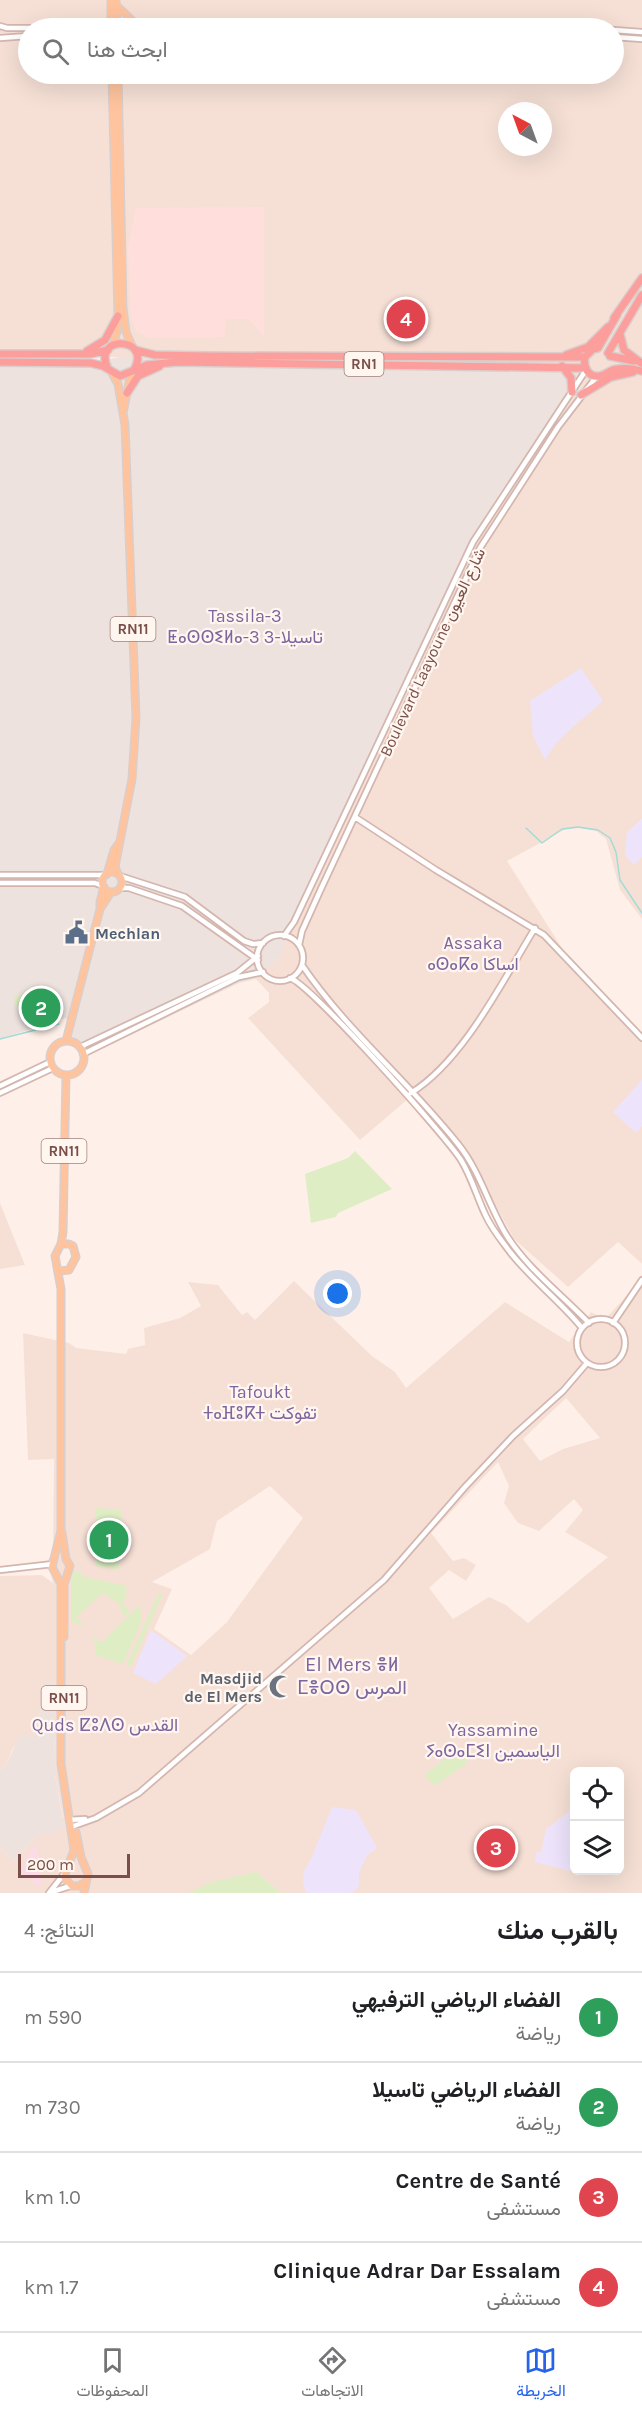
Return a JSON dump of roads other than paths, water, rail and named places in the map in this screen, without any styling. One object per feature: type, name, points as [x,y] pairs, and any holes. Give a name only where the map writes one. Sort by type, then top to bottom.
[{"type":"highway","points":[[586,369],[585,357],[593,349],[598,348],[642,278]]},
{"type":"highway","points":[[609,370],[609,355],[642,295]]},
{"type":"highway","points":[[552,358],[582,350],[593,343],[617,315]]},
{"type":"highway","points":[[76,354],[89,351],[102,343],[113,328],[118,316]]},
{"type":"highway","points":[[622,328],[620,335],[622,348],[628,355],[642,363]]},
{"type":"highway","name":"RN1","points":[[0,354],[76,354],[110,348],[122,343],[155,355],[585,357]]},
{"type":"highway","points":[[110,348],[105,360],[110,371]]},
{"type":"highway","points":[[133,348],[138,362],[133,371]]},
{"type":"highway","points":[[598,348],[609,355],[642,363]]},
{"type":"highway","name":"RN1","points":[[0,362],[87,363],[120,376],[147,365],[177,362],[562,366],[586,369],[597,376]]},
{"type":"highway","points":[[127,393],[132,382],[140,374],[177,362]]},
{"type":"highway","points":[[562,366],[571,378],[572,392]]},
{"type":"highway","points":[[597,376],[604,375],[609,370],[625,368],[642,371]]},
{"type":"highway","points":[[581,395],[611,376],[642,371]]},
{"type":"main road","points":[[114,2],[117,18]]},
{"type":"main road","points":[[110,18],[114,2]]},
{"type":"main road","points":[[114,2],[130,18]]},
{"type":"main road","points":[[110,348],[117,332],[118,316],[112,84]]},
{"type":"main road","points":[[118,84],[123,308],[126,332],[133,348]]},
{"type":"main road","name":"RN11","points":[[110,371],[118,384],[123,414],[136,718],[132,779],[115,867],[122,882],[120,888]]},
{"type":"main road","name":"RN11","points":[[123,414],[133,371]]},
{"type":"main road","name":"RN11","points":[[51,1065],[52,1050],[59,1043],[66,1041],[100,909],[103,879],[119,843]]},
{"type":"main road","points":[[107,874],[119,875]]},
{"type":"main road","points":[[104,887],[111,892],[120,888]]},
{"type":"main road","name":"RN11","points":[[100,909],[111,892]]},
{"type":"main road","points":[[51,1065],[66,1075],[78,1071],[83,1063],[84,1054],[80,1047],[66,1041]]},
{"type":"main road","name":"RN11","points":[[64,1874],[74,1850],[64,1752],[64,1585],[70,1566],[66,1559],[61,1530],[62,1289],[55,1256],[61,1244],[63,1226],[66,1075]]},
{"type":"main road","name":"RN11","points":[[62,1289],[76,1253],[69,1244],[63,1226]]},
{"type":"main road","points":[[61,1244],[69,1244]]},
{"type":"main road","points":[[60,1271],[69,1270]]},
{"type":"main road","name":"RN11","points":[[61,1530],[54,1567],[61,1584],[62,1764],[72,1823],[88,1874],[84,1893]]},
{"type":"main road","points":[[66,1559],[54,1567],[61,1575],[67,1573]]},
{"type":"main road","points":[[69,1866],[78,1864],[84,1867]]},
{"type":"main road","points":[[64,1874],[65,1880],[76,1893]]},
{"type":"main road","points":[[71,1886],[79,1887],[85,1882]]},
{"type":"street","points":[[0,26],[18,28]]},
{"type":"street","points":[[6,36],[7,28]]},
{"type":"street","points":[[624,31],[642,32]]},
{"type":"street","points":[[0,38],[18,36]]},
{"type":"street","points":[[624,38],[642,39]]},
{"type":"street","name":"Boulevard Laayoune شارع العيون","points":[[284,936],[294,922],[473,542],[586,369]]},
{"type":"street","name":"Boulevard Laayoune شارع العيون","points":[[299,945],[302,931],[476,555],[581,395],[597,376]]},
{"type":"street","points":[[355,817],[463,886],[535,928],[555,944],[642,1038]]},
{"type":"street","points":[[0,875],[107,874]]},
{"type":"street","points":[[119,875],[180,895],[244,941],[253,944],[263,943],[273,937],[292,938],[299,945],[303,954],[302,965],[298,973],[290,978],[275,980],[263,972],[257,958],[178,904],[129,888],[120,888]]},
{"type":"street","points":[[0,883],[95,883],[104,887]]},
{"type":"street","points":[[406,1096],[442,1067],[466,1039],[535,928]]},
{"type":"street","points":[[80,1047],[237,973],[257,958],[263,943]]},
{"type":"street","points":[[302,965],[320,989],[469,1157],[496,1218],[515,1248],[589,1323]]},
{"type":"street","points":[[84,1054],[239,977],[263,972]]},
{"type":"street","points":[[290,978],[307,989],[406,1096],[461,1160],[486,1216],[512,1254],[582,1328]]},
{"type":"street","points":[[0,1086],[51,1065]]},
{"type":"street","points":[[0,1093],[51,1065]]},
{"type":"street","points":[[613,1323],[642,1280]]},
{"type":"street","points":[[604,1320],[613,1323],[621,1330],[624,1340],[620,1357],[604,1367],[587,1363],[580,1356],[577,1347],[578,1335],[582,1328],[589,1323],[604,1320]]},
{"type":"street","points":[[72,1823],[99,1815],[126,1803],[143,1790],[384,1580],[465,1487],[513,1436],[563,1391],[587,1363]]},
{"type":"street","points":[[0,1570],[54,1567]]},
{"type":"street","points":[[49,1893],[64,1874]]},
{"type":"street","points":[[49,1893],[71,1886]]},
{"type":"waterway","points":[[526,828],[542,843],[562,829],[578,827],[598,830],[610,838],[616,852],[620,880],[642,913]]},
{"type":"waterway","points":[[0,1039],[59,1024]]},
{"type":"place","name":"Clinique Adrar Dar Essalam","points":[[406,319]]},
{"type":"place","name":"Mechlan","points":[[77,933]]},
{"type":"place","name":"الفضاء الرياضي تاسيلا","points":[[41,1008]]},
{"type":"place","name":"الفضاء الرياضي الترفيهي","points":[[109,1540]]},
{"type":"place","name":"Masdjid de El Mers","points":[[280,1687]]},
{"type":"place","name":"Centre de Santé","points":[[496,1848]]},
{"type":"district","name":"Tassila-3 ⵟⴰⵙⵙⵉⵍⴰ-3 3-تاسيلا","points":[[245,626]]},
{"type":"district","name":"Assaka ⴰⵙⴰⴽⴰ اساكا","points":[[473,953]]},
{"type":"district","name":"Tafoukt ⵜⴰⴼⵓⴽⵜ تفوكت","points":[[260,1402]]},
{"type":"district","name":"El Mers ⴻⵍ ⵎⴻⵔⵙ المرس","points":[[352,1676]]},
{"type":"district","name":"Quds ⵇⵓⴷⵙ القدس","points":[[105,1725]]},
{"type":"district","name":"Yassamine ⵢⴰⵙⴰⵎⵉⵏ الياسمين","points":[[493,1740]]}]
